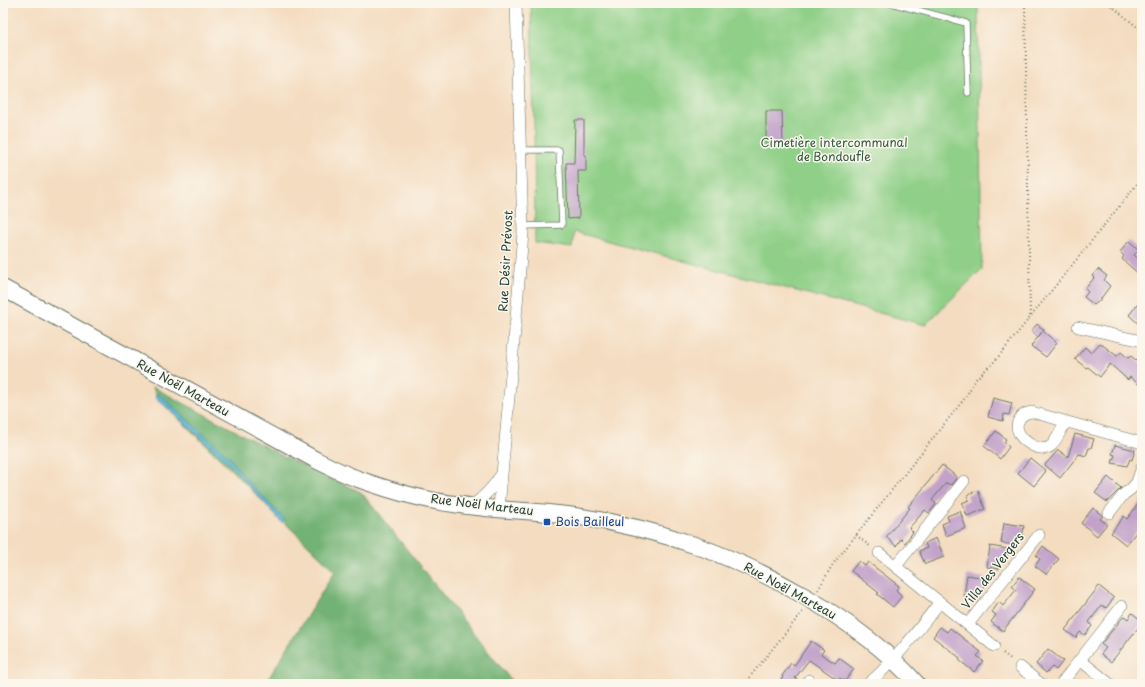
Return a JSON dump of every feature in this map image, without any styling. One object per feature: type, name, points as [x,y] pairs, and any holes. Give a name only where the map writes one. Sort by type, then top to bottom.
[{"type":"street","name":"Rue Désir Prévost","points":[[499,508],[514,341],[522,226],[516,3]]},
{"type":"street","name":"Rue Noël Marteau","points":[[3,288],[316,460],[357,479],[389,489],[454,504],[581,516],[668,535],[702,546],[735,560],[772,578],[834,614],[865,636],[893,659],[916,684]]},
{"type":"street","points":[[1078,327],[1142,342]]},
{"type":"street","points":[[1066,422],[1142,443]]},
{"type":"street","points":[[1109,513],[1124,494],[1137,482],[1142,467]]},
{"type":"street","name":"Rue Désir Prévost","points":[[472,506],[494,487],[502,472]]},
{"type":"street","points":[[896,566],[964,481]]},
{"type":"street","name":"Villa des Vergers","points":[[968,624],[1038,535]]},
{"type":"street","name":"Villa des Vergers","points":[[880,553],[994,646]]},
{"type":"street","points":[[868,684],[879,675],[906,645],[940,602]]},
{"type":"street","points":[[1061,684],[1122,606]]},
{"type":"street","points":[[1080,660],[1110,684]]},
{"type":"street","points":[[1020,667],[1041,684]]},
{"type":"lane","points":[[891,3],[966,23],[968,92]]},
{"type":"lane","points":[[520,150],[559,150],[562,225],[522,226]]},
{"type":"path","points":[[1025,3],[1030,317]]},
{"type":"path","points":[[1108,3],[1142,31]]},
{"type":"path","points":[[744,684],[812,600],[833,564],[965,398],[976,379],[995,361],[1142,178]]},
{"type":"path","points":[[856,535],[880,553]]},
{"type":"green space","name":"Cimetière intercommunal de Bondoufle","points":[[531,3],[978,3],[982,269],[925,325],[574,232],[572,248],[535,243]]},
{"type":"green space","points":[[153,387],[283,456],[361,492],[514,684],[265,684],[335,571],[157,398]]},
{"type":"water","points":[[158,393],[230,458],[246,479],[285,520],[282,523],[228,462],[155,397]]},
{"type":"building","points":[[766,111],[782,111],[783,144],[766,144]]},
{"type":"building","points":[[575,120],[584,120],[584,155],[586,155],[586,171],[578,171],[579,218],[568,219],[566,163],[574,163]]},
{"type":"building","points":[[1129,241],[1139,250],[1134,255],[1142,262],[1142,277],[1122,259],[1124,256],[1120,252]]},
{"type":"building","points":[[1098,269],[1107,276],[1104,280],[1110,286],[1099,301],[1094,305],[1084,297],[1088,292],[1085,289],[1094,278],[1092,276]]},
{"type":"building","points":[[1137,305],[1142,309],[1142,327],[1129,315]]},
{"type":"building","points":[[1037,324],[1057,343],[1046,357],[1031,346],[1042,332],[1038,337],[1031,331]]},
{"type":"building","points":[[1100,343],[1117,356],[1121,352],[1128,358],[1131,356],[1142,365],[1142,387],[1130,377],[1128,380],[1110,364],[1100,377],[1075,359],[1085,347],[1091,353]]},
{"type":"building","points":[[993,398],[1012,403],[1009,415],[1004,414],[1003,421],[988,417]]},
{"type":"building","points":[[996,431],[1006,439],[1004,442],[1009,447],[1000,459],[984,446]]},
{"type":"building","points":[[1075,434],[1094,439],[1091,448],[1089,448],[1086,456],[1079,454],[1060,478],[1045,465],[1058,450],[1068,457]]},
{"type":"building","points":[[1115,445],[1135,450],[1132,460],[1130,459],[1127,466],[1112,463],[1115,455],[1112,454]]},
{"type":"building","points":[[1030,458],[1046,471],[1034,486],[1018,473]]},
{"type":"building","points":[[942,465],[957,477],[951,485],[946,483],[932,500],[936,504],[929,513],[925,510],[909,528],[913,532],[905,543],[901,539],[896,546],[886,537]]},
{"type":"building","points":[[1108,477],[1121,488],[1107,502],[1095,493]]},
{"type":"building","points":[[978,490],[985,509],[967,516],[962,503],[969,500],[967,495]]},
{"type":"building","points":[[1142,499],[1142,525],[1126,545],[1111,533],[1124,516],[1127,519]]},
{"type":"building","points":[[1093,508],[1103,516],[1100,519],[1107,524],[1097,536],[1081,523]]},
{"type":"building","points":[[960,511],[966,528],[946,536],[942,524],[949,521],[947,516]]},
{"type":"building","points":[[1004,523],[1024,526],[1022,538],[1017,537],[1015,545],[1001,543]]},
{"type":"building","points":[[936,538],[944,557],[925,564],[919,551],[927,548],[925,543]]},
{"type":"building","points":[[990,546],[1008,549],[1006,562],[1000,561],[999,569],[987,567]]},
{"type":"building","points":[[1043,546],[1059,559],[1046,574],[1035,566],[1040,559],[1036,556]]},
{"type":"building","points":[[859,561],[865,566],[868,562],[899,586],[896,590],[902,596],[893,607],[877,594],[879,593],[851,571]]},
{"type":"building","points":[[967,575],[985,578],[983,591],[978,590],[977,598],[964,596]]},
{"type":"building","points":[[1019,577],[1035,589],[1003,631],[991,622],[996,615],[992,612],[999,602],[1003,606],[1016,590],[1012,586]]},
{"type":"building","points":[[1099,586],[1114,598],[1106,608],[1102,605],[1089,622],[1092,626],[1085,635],[1080,632],[1076,638],[1065,630]]},
{"type":"building","points":[[1132,613],[1142,621],[1142,623],[1111,662],[1101,654],[1106,648],[1101,644],[1124,616],[1128,619]]},
{"type":"building","points":[[940,627],[947,632],[950,628],[981,652],[977,656],[983,661],[974,672],[959,660],[960,658],[933,637]]},
{"type":"building","points":[[811,641],[824,650],[821,654],[835,663],[839,658],[854,669],[845,681],[840,678],[838,680],[809,660],[795,678],[803,684],[779,684],[783,677],[782,676],[791,663],[794,666]]},
{"type":"building","points":[[1048,649],[1063,661],[1056,670],[1052,667],[1046,673],[1036,664]]},
{"type":"place","name":"Bois Bailleul","points":[[547,522]]}]
